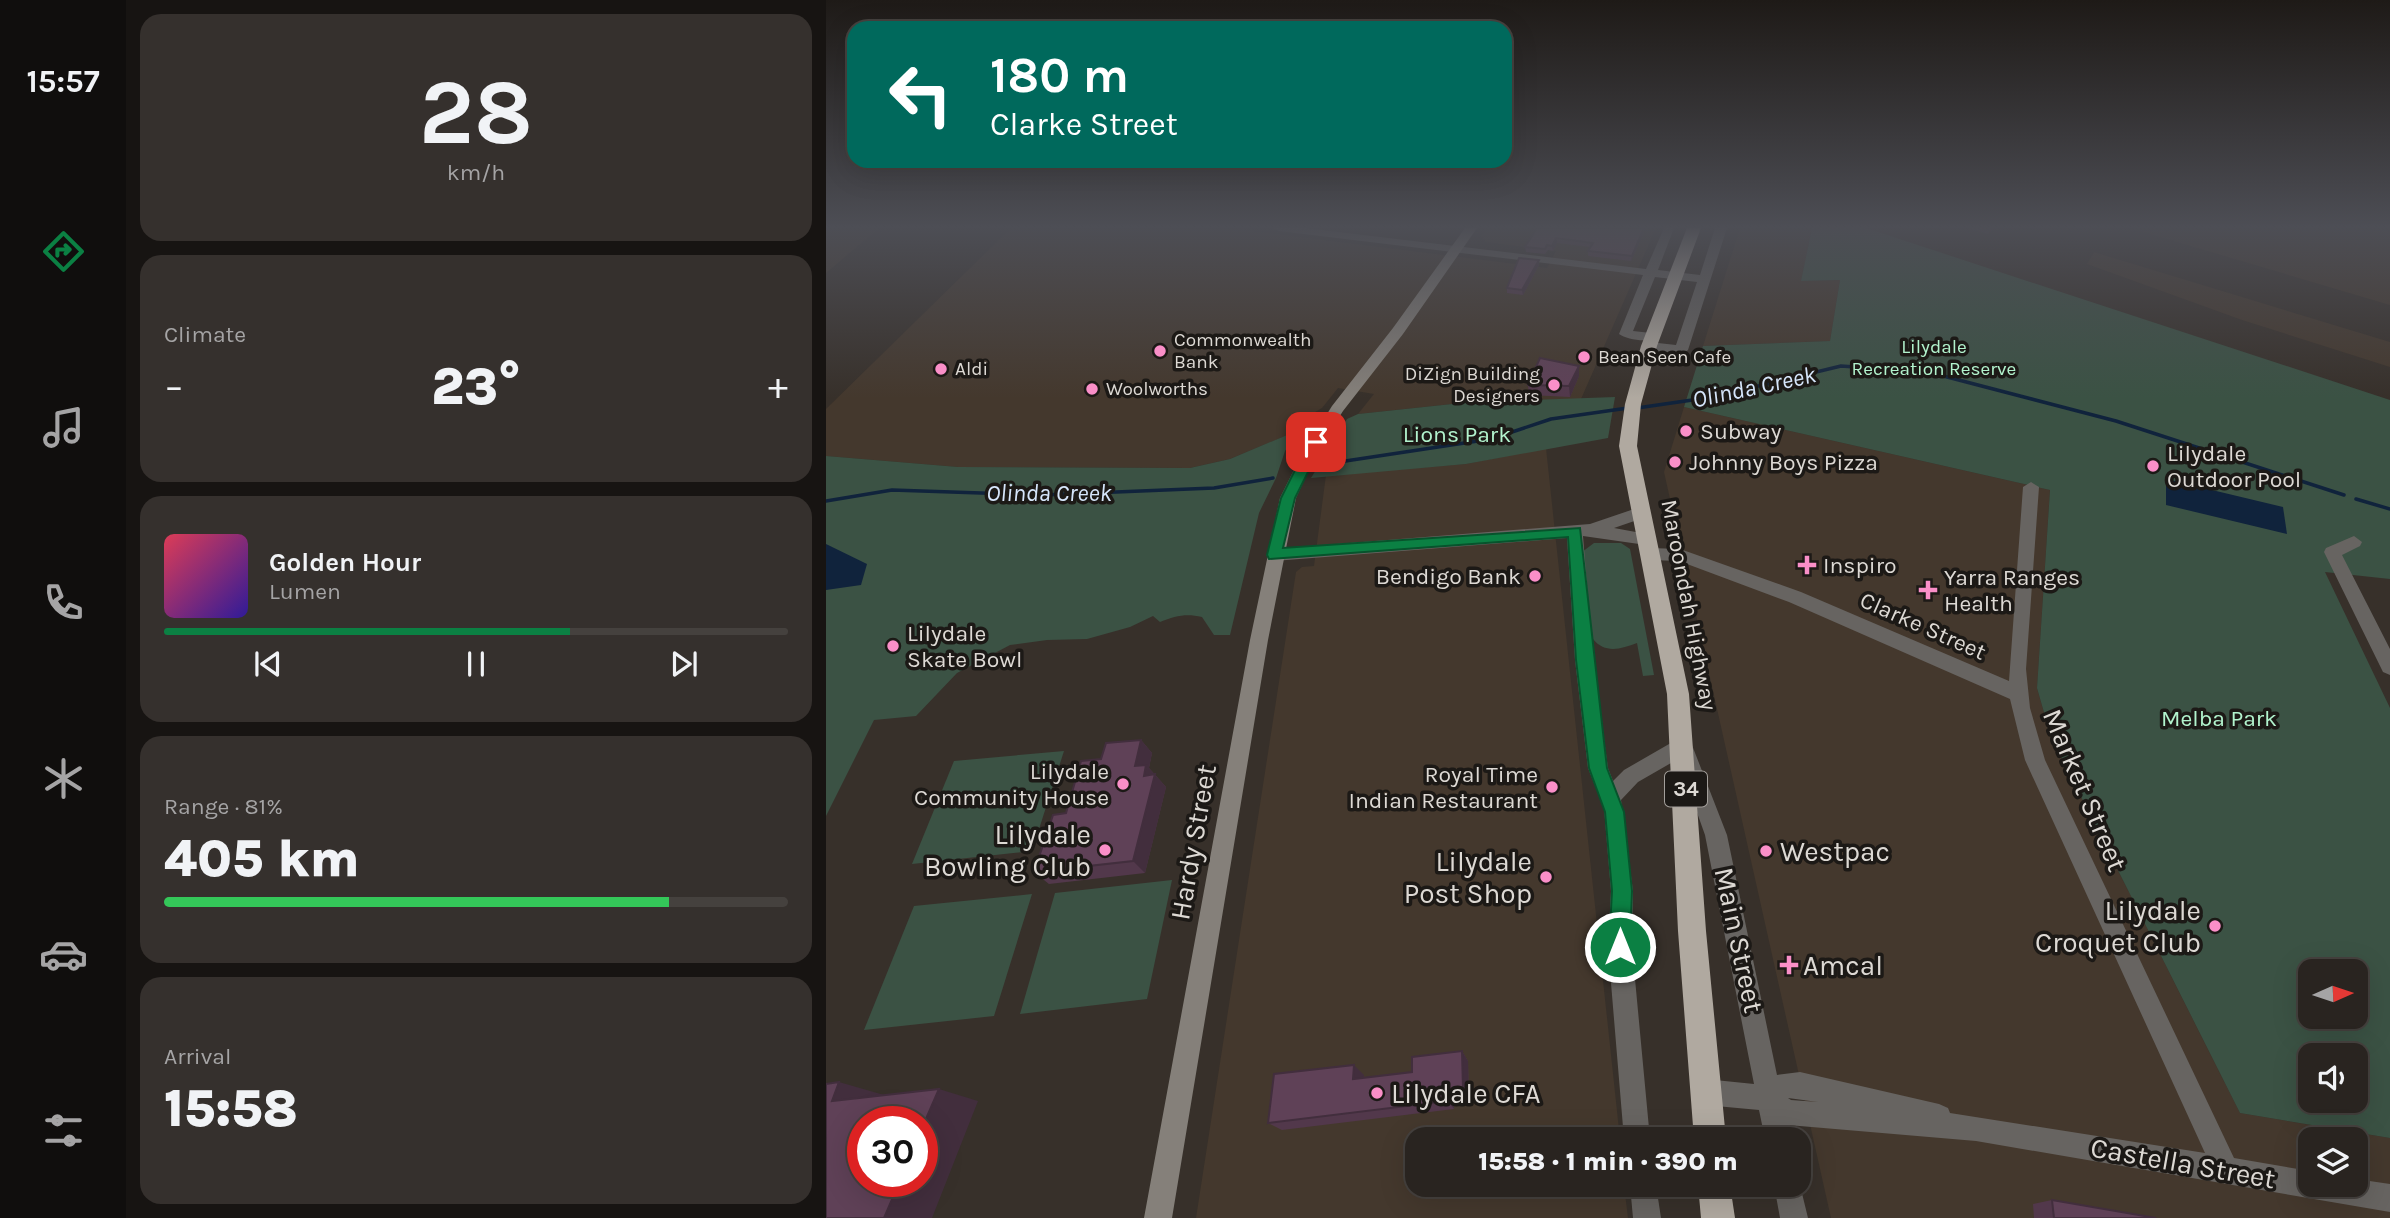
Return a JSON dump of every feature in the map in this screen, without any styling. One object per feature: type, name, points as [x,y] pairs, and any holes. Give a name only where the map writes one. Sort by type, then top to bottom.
[{"type":"highway","name":"34","points":[[1651,338],[1672,285]]},
{"type":"highway","name":"Maroondah Highway","points":[[1651,338],[1630,418],[1629,446],[1640,513],[1672,657],[1683,746],[1692,931],[1709,1127]]},
{"type":"highway","points":[[1715,1197],[1718,1218]]},
{"type":"main road","name":"Hardy Street","points":[[1158,1218],[1274,555],[1288,498],[1335,412],[1429,285]]},
{"type":"street","points":[[1646,285],[1625,334],[1651,338],[1681,349],[1701,285]]},
{"type":"street","name":"Market Street","points":[[2031,487],[2017,660],[2018,694],[2035,760],[2227,1172]]},
{"type":"street","name":"Clarke Street","points":[[1274,555],[1583,531],[1640,513]]},
{"type":"street","points":[[1583,531],[1584,660],[1598,768],[1614,808],[1621,880],[1619,930],[1636,1127]]},
{"type":"street","name":"Clarke Street","points":[[1583,531],[1680,555],[1795,597],[2018,694]]},
{"type":"street","points":[[2354,542],[2332,552],[2390,667]]},
{"type":"street","points":[[1610,798],[1632,776],[1683,746]]},
{"type":"street","name":"Main Street","points":[[1683,746],[1716,835],[1776,1127]]},
{"type":"street","name":"Castella Street","points":[[1705,1092],[1770,1098],[1785,1112],[1976,1128],[2390,1198]]},
{"type":"street","points":[[1644,1197],[1647,1218]]},
{"type":"street","points":[[1790,1197],[1794,1218]]},
{"type":"shaded area","points":[[953,285],[1631,285],[1581,399],[1471,402],[1358,414],[1374,394],[1338,388],[1322,408],[1310,415],[1295,432],[1230,459],[1190,468],[958,467],[826,456],[826,409]]},
{"type":"shaded area","points":[[1722,285],[1839,285],[1830,341],[1703,346]]},
{"type":"shaded area","points":[[2145,285],[2202,285],[2390,342],[2390,367],[2242,320]]},
{"type":"shaded area","points":[[2322,285],[2390,285],[2390,305]]},
{"type":"shaded area","points":[[1684,407],[2050,490],[2037,688],[2051,737],[2240,1113],[2324,1127],[2298,1127],[2298,1197],[2368,1197],[2368,1134],[2390,1138],[2390,1218],[1831,1218],[1664,472]]},
{"type":"shaded area","points":[[1546,448],[1619,1127],[1405,1127],[1405,1197],[1625,1197],[1628,1218],[1196,1218],[1296,572],[1302,567],[1314,566],[1326,475],[1466,464]]},
{"type":"green space","points":[[1839,285],[2039,285],[2390,400],[2390,579],[2325,572],[2390,708],[2390,1138],[2368,1134],[2368,1127],[2324,1127],[2240,1113],[2051,737],[2037,688],[2050,490],[1684,407],[1703,346],[1830,341]]},
{"type":"green space","name":"Lions Park","points":[[1615,397],[1608,438],[1466,464],[1311,478],[1347,419],[1358,414],[1471,402]]},
{"type":"green space","points":[[1299,430],[1285,451],[1276,478],[1259,513],[1230,635],[1214,635],[1202,617],[1181,616],[1160,622],[1153,616],[1130,627],[1087,639],[1047,640],[1010,645],[957,673],[916,716],[874,720],[826,816],[826,456],[958,467],[1190,468],[1230,459]]},
{"type":"green space","points":[[1594,543],[1621,543],[1630,549],[1654,675],[1643,676],[1637,643],[1608,648],[1593,639],[1582,552]]},
{"type":"green space","points":[[1064,751],[1032,851],[912,864],[954,761]]},
{"type":"green space","points":[[1172,880],[1147,999],[1020,1014],[1055,893]]},
{"type":"green space","points":[[1032,894],[994,1016],[864,1030],[914,906]]},
{"type":"water","points":[[2166,479],[2283,507],[2287,534],[2166,505]]},
{"type":"water","points":[[826,544],[867,564],[861,585],[826,590]]},
{"type":"building","points":[[1508,285],[1525,285],[1522,290],[1507,288]]},
{"type":"building","points":[[1540,358],[1579,366],[1569,386],[1528,385]]},
{"type":"building","points":[[1141,740],[1135,766],[1146,765],[1144,776],[1155,774],[1133,861],[1034,872],[1053,815],[1066,813],[1081,761],[1101,759],[1106,743]]},
{"type":"building","name":"Lilydale CFA","points":[[1462,1051],[1463,1089],[1447,1091],[1448,1101],[1268,1123],[1274,1074],[1354,1065],[1353,1079],[1412,1072],[1412,1057]]},
{"type":"building","points":[[839,1082],[832,1101],[939,1089],[932,1106],[847,1106],[847,1197],[893,1197],[884,1218],[826,1218],[826,1084]]},
{"type":"building","points":[[2052,1200],[2156,1218],[2054,1218]]},
{"type":"waterway","name":"Olinda Creek","points":[[1637,408],[1713,397],[1841,366],[1928,372],[2116,421],[2344,495]]},
{"type":"waterway","name":"Olinda Creek","points":[[1319,465],[1491,439],[1551,419],[1628,408]]},
{"type":"waterway","name":"Olinda Creek","points":[[826,501],[892,490],[1043,495],[1214,488],[1273,478]]},
{"type":"waterway","name":"Olinda Creek","points":[[2356,499],[2390,509]]},
{"type":"place","name":"Commonwealth Bank","points":[[1160,351]]},
{"type":"place","name":"Bean Seen Cafe","points":[[1584,357]]},
{"type":"place","name":"Aldi","points":[[941,369]]},
{"type":"place","name":"DiZign Building Designers","points":[[1554,385]]},
{"type":"place","name":"Woolworths","points":[[1092,389]]},
{"type":"place","name":"Subway","points":[[1686,431]]},
{"type":"place","name":"Johnny Boys Pizza","points":[[1675,462]]},
{"type":"place","name":"Lilydale Outdoor Pool","points":[[2153,466]]},
{"type":"place","name":"Inspiro","points":[[1807,565]]},
{"type":"place","name":"Bendigo Bank","points":[[1535,576]]},
{"type":"place","name":"Yarra Ranges Health","points":[[1928,590]]},
{"type":"place","name":"Lilydale Skate Bowl","points":[[893,646]]},
{"type":"place","name":"Lilydale Community House","points":[[1123,784]]},
{"type":"place","name":"Royal Time Indian Restaurant","points":[[1552,787]]},
{"type":"place","name":"Lilydale Bowling Club","points":[[1105,850]]},
{"type":"place","name":"Westpac","points":[[1766,851]]},
{"type":"place","name":"Lilydale Post Shop","points":[[1546,877]]},
{"type":"place","name":"Lilydale Croquet Club","points":[[2215,926]]},
{"type":"place","name":"Amcal","points":[[1789,965]]},
{"type":"place","name":"Lilydale CFA","points":[[1377,1093]]},
{"type":"route","points":[[1316,442],[1288,498],[1274,555],[1575,531],[1584,660],[1598,768],[1600,780],[1615,812],[1622,891],[1620,947]]},
{"type":"park label","name":"Lilydale Recreation Reserve","points":[[1934,358]]},
{"type":"park label","name":"Melba Park","points":[[2219,718]]}]
